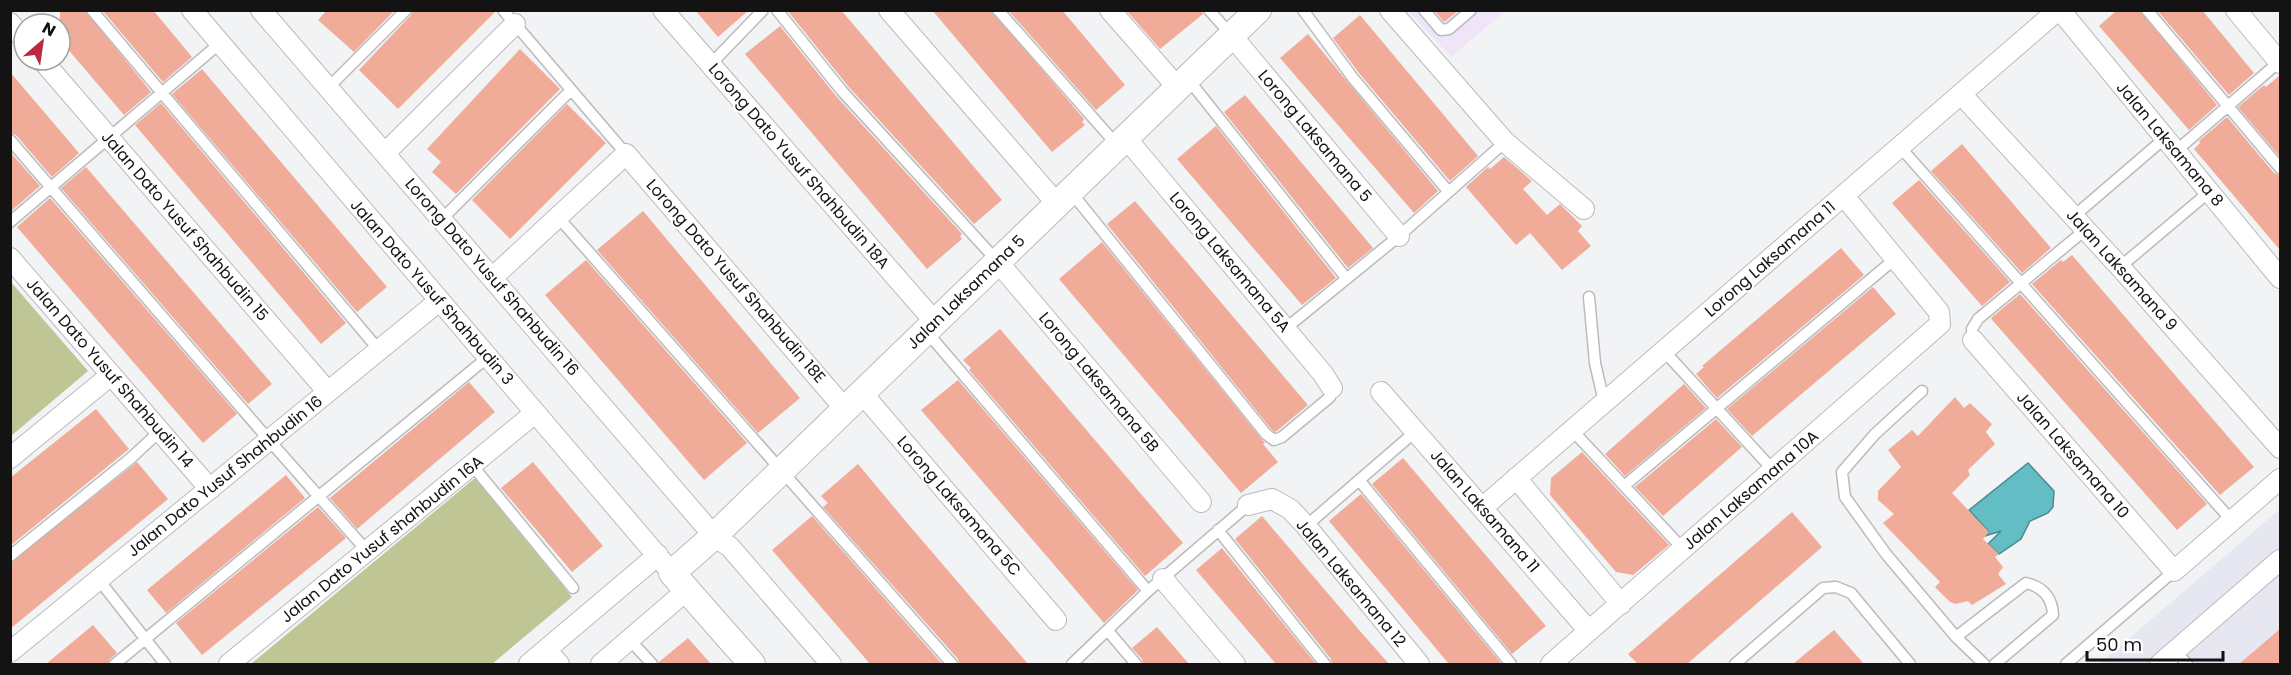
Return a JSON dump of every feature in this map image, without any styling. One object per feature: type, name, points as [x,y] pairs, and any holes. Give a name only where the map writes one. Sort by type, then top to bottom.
[{"type":"street","name":"Jalan Dato Yusuf Shahbudin 3","points":[[192,10],[672,573]]},
{"type":"street","name":"Lorong Dato Yusuf Shahbudin 18A","points":[[663,10],[930,327]]},
{"type":"street","points":[[889,10],[1064,198]]},
{"type":"street","points":[[1110,10],[1183,84]]},
{"type":"street","name":"Jalan Laksamana 5","points":[[672,573],[714,536],[1258,10]]},
{"type":"street","points":[[1390,10],[1505,142],[1584,208]]},
{"type":"street","name":"Lorong Laksamana 11","points":[[1482,508],[2059,10]]},
{"type":"street","name":"Jalan Laksamana 8","points":[[2059,10],[2280,278]]},
{"type":"street","points":[[2236,10],[2280,62]]},
{"type":"street","name":"Lorong Dato Yusuf Shahbudin 16","points":[[269,13],[328,88],[714,536],[730,547],[831,664]]},
{"type":"street","points":[[385,153],[509,17]]},
{"type":"street","name":"Lorong Laksamana 5","points":[[1232,36],[1399,236]]},
{"type":"street","name":"Jalan Dato Yusuf Shahbudin 15","points":[[52,72],[328,392]]},
{"type":"street","name":"Jalan Laksamana 9","points":[[1961,94],[2120,267],[2280,448]]},
{"type":"street","name":"Lorong Laksamana 5A","points":[[1122,142],[1285,329],[1332,388]]},
{"type":"street","points":[[493,277],[626,154]]},
{"type":"street","name":"Lorong Dato Yusuf Shahbudin 18E","points":[[626,154],[853,400]]},
{"type":"street","points":[[1844,196],[1896,258]]},
{"type":"street","name":"Jalan Dato Yusuf Shahbudin 14","points":[[10,258],[210,489]]},
{"type":"street","name":"Jalan Laksamana 10A","points":[[1551,664],[1940,324],[1939,312],[1896,258]]},
{"type":"street","name":"Lorong Laksamana 5B","points":[[998,262],[1201,502]]},
{"type":"street","name":"Jalan Dato Yusuf Shahbudin 16","points":[[10,652],[439,301]]},
{"type":"street","name":"Jalan Laksamana 10","points":[[1973,340],[2174,571]]},
{"type":"street","points":[[10,458],[111,375]]},
{"type":"street","name":"Jalan Laksamana 11","points":[[1381,392],[1589,631]]},
{"type":"street","name":"Lorong Laksamana 5C","points":[[853,400],[1056,620]]},
{"type":"street","name":"Jalan Dato Yusuf shahbudin 16A","points":[[229,664],[535,413]]},
{"type":"street","points":[[1516,478],[1621,604]]},
{"type":"street","points":[[2174,571],[2280,479]]},
{"type":"street","name":"Jalan Laksamana 12","points":[[1248,505],[1272,499],[1290,509],[1419,664]]},
{"type":"street","points":[[2160,664],[2181,658],[2280,560]]},
{"type":"street","points":[[601,664],[630,639],[672,573]]},
{"type":"street","points":[[529,664],[553,657],[672,573]]},
{"type":"street","points":[[672,573],[752,664]]},
{"type":"street","points":[[1156,585],[1235,664]]},
{"type":"lane","points":[[92,10],[379,350]]},
{"type":"lane","points":[[328,88],[406,10]]},
{"type":"lane","points":[[710,65],[763,10]]},
{"type":"lane","points":[[777,10],[842,91],[998,262]]},
{"type":"lane","points":[[998,10],[1122,142]]},
{"type":"lane","points":[[1209,10],[1232,36]]},
{"type":"lane","points":[[1303,10],[1353,78],[1448,191]]},
{"type":"lane","points":[[1424,10],[1441,30],[1449,29],[1471,10]]},
{"type":"lane","points":[[2147,10],[2280,168]]},
{"type":"lane","points":[[509,17],[626,154]]},
{"type":"lane","points":[[10,222],[219,44]]},
{"type":"lane","points":[[1973,340],[1972,329],[1978,319],[2022,284],[2079,223],[2170,145],[2228,106],[2280,62]]},
{"type":"lane","points":[[1183,84],[1346,278]]},
{"type":"lane","points":[[442,219],[571,90]]},
{"type":"lane","points":[[10,140],[367,551]]},
{"type":"lane","points":[[1285,329],[1399,236],[1505,142]]},
{"type":"lane","points":[[1900,147],[2232,521]]},
{"type":"lane","points":[[2120,267],[2209,192]]},
{"type":"lane","points":[[1064,198],[1266,434],[1274,440],[1282,437],[1330,397],[1332,388]]},
{"type":"lane","points":[[558,217],[952,664]]},
{"type":"lane","points":[[1624,486],[1896,258]]},
{"type":"lane","points":[[1589,297],[1595,363],[1604,402]]},
{"type":"lane","points":[[930,327],[1156,585]]},
{"type":"lane","points":[[1664,351],[1774,471]]},
{"type":"lane","points":[[115,664],[488,357]]},
{"type":"lane","points":[[1922,391],[1875,434],[1842,472],[1845,497],[1886,554],[1956,638],[1984,664]]},
{"type":"lane","points":[[1572,430],[1683,549]]},
{"type":"lane","points":[[10,556],[131,458],[160,431]]},
{"type":"lane","points":[[1306,526],[1416,431]]},
{"type":"lane","points":[[472,465],[573,588]]},
{"type":"lane","points":[[1359,480],[1511,664]]},
{"type":"lane","points":[[1072,664],[1156,585],[1248,505]]},
{"type":"lane","points":[[1218,530],[1325,664]]},
{"type":"lane","points":[[2067,664],[2174,571]]},
{"type":"lane","points":[[99,580],[165,664]]},
{"type":"lane","points":[[1956,638],[2026,583],[2038,586],[2052,603],[2053,615],[1995,664]]},
{"type":"lane","points":[[1735,664],[1823,588],[1836,587],[1851,593],[1910,664]]},
{"type":"lane","points":[[1108,631],[1136,664]]},
{"type":"lane","points":[[630,639],[652,664]]},
{"type":"shaded area","points":[[1408,11],[1505,11],[1451,57]]},
{"type":"shaded area","points":[[2280,509],[2280,664],[2099,664]]},
{"type":"green space","points":[[10,281],[88,371],[11,436],[10,436]]},
{"type":"green space","points":[[475,478],[572,597],[492,664],[251,664]]},
{"type":"water","points":[[2028,463],[2054,491],[2053,507],[2048,513],[2030,521],[2021,539],[1999,554],[1988,544],[2001,531],[1985,536],[1989,532],[1969,510]]},
{"type":"building","points":[[60,10],[85,10],[151,92],[124,115],[72,54],[72,12],[60,12]]},
{"type":"building","points":[[102,10],[153,10],[192,57],[163,82]]},
{"type":"building","points":[[327,10],[395,10],[354,52],[318,20]]},
{"type":"building","points":[[413,10],[496,11],[398,109],[359,70],[411,15]]},
{"type":"building","points":[[695,10],[749,10],[718,37]]},
{"type":"building","points":[[787,10],[841,10],[1002,200],[974,224],[848,86]]},
{"type":"building","points":[[932,10],[991,10],[1084,119],[1082,122],[1085,125],[1052,152]]},
{"type":"building","points":[[1008,10],[1062,10],[1125,85],[1096,110]]},
{"type":"building","points":[[1126,10],[1202,10],[1203,14],[1160,49]]},
{"type":"building","points":[[1434,10],[1459,10],[1444,22]]},
{"type":"building","points":[[2117,10],[2140,10],[2217,105],[2189,130],[2099,26]]},
{"type":"building","points":[[2157,10],[2202,10],[2254,73],[2229,95]]},
{"type":"building","points":[[1360,15],[1478,156],[1450,181],[1359,73],[1333,38]]},
{"type":"building","points":[[780,26],[836,96],[962,234],[960,236],[962,239],[927,269],[745,54]]},
{"type":"building","points":[[1308,34],[1438,191],[1414,213],[1280,58]]},
{"type":"building","points":[[520,49],[560,89],[456,194],[432,172],[441,162],[427,149]]},
{"type":"building","points":[[202,69],[387,287],[357,312],[172,94]]},
{"type":"building","points":[[10,72],[79,153],[52,177],[16,135],[10,133]]},
{"type":"building","points":[[2280,75],[2280,157],[2238,107]]},
{"type":"building","points":[[1245,95],[1373,248],[1348,268],[1224,112]]},
{"type":"building","points":[[161,103],[346,323],[321,344],[135,125]]},
{"type":"building","points":[[567,104],[606,143],[510,239],[472,200]]},
{"type":"building","points":[[2227,117],[2274,173],[2280,175],[2280,250],[2194,149],[2200,143],[2199,141]]},
{"type":"building","points":[[1216,126],[1336,278],[1302,305],[1177,159]]},
{"type":"building","points":[[1962,144],[2051,248],[2022,273],[1931,171]]},
{"type":"building","points":[[10,152],[40,186],[10,212]]},
{"type":"building","points":[[1504,157],[1532,181],[1523,189],[1547,215],[1560,204],[1582,226],[1578,231],[1591,246],[1562,270],[1530,233],[1516,245],[1466,187],[1488,167],[1490,169]]},
{"type":"building","points":[[86,167],[272,384],[248,404],[61,188]]},
{"type":"building","points":[[1919,180],[2010,282],[1982,306],[1892,203]]},
{"type":"building","points":[[50,198],[237,414],[203,443],[17,227]]},
{"type":"building","points":[[1135,201],[1308,405],[1275,432],[1107,224]]},
{"type":"building","points":[[643,211],[800,398],[758,433],[597,250]]},
{"type":"building","points":[[1102,242],[1278,462],[1241,493],[1059,279]]},
{"type":"building","points":[[1841,248],[1864,275],[1717,398],[1696,374],[1704,367],[1702,366]]},
{"type":"building","points":[[2072,255],[2254,467],[2220,495],[2032,284],[2061,260],[2063,262]]},
{"type":"building","points":[[586,260],[747,443],[704,480],[545,295]]},
{"type":"building","points":[[1873,287],[1896,314],[1752,436],[1727,409]]},
{"type":"building","points":[[2020,294],[2207,504],[2177,530],[1991,318]]},
{"type":"building","points":[[1000,329],[1183,543],[1145,576],[969,370],[971,368],[963,360]]},
{"type":"building","points":[[958,380],[1138,590],[1104,623],[921,410]]},
{"type":"building","points":[[469,382],[495,412],[357,529],[330,498]]},
{"type":"building","points":[[1684,384],[1706,408],[1625,476],[1605,454]]},
{"type":"building","points":[[1955,397],[1964,408],[1970,403],[1992,424],[1986,432],[1995,444],[1968,470],[1970,475],[1952,493],[1989,532],[1983,539],[1999,554],[1995,557],[2003,567],[1998,574],[2006,584],[1972,605],[1968,601],[1956,604],[1950,602],[1935,587],[1940,582],[1883,523],[1894,514],[1878,500],[1878,491],[1901,467],[1888,450],[1912,430],[1918,436]]},
{"type":"building","points":[[96,409],[129,449],[10,546],[10,478]]},
{"type":"building","points":[[1716,419],[1742,447],[1663,516],[1635,487]]},
{"type":"building","points":[[1582,452],[1669,545],[1633,575],[1616,572],[1550,495],[1551,478]]},
{"type":"building","points":[[1403,458],[1546,626],[1512,654],[1372,484]]},
{"type":"building","points":[[137,462],[168,499],[10,629],[10,563]]},
{"type":"building","points":[[533,462],[603,546],[572,572],[501,488]]},
{"type":"building","points":[[858,464],[1028,664],[959,664],[958,659],[823,507],[828,503],[821,496]]},
{"type":"building","points":[[286,475],[305,498],[166,613],[147,590]]},
{"type":"building","points":[[1361,494],[1501,663],[1449,664],[1329,521]]},
{"type":"building","points":[[318,507],[346,538],[202,655],[176,623]]},
{"type":"building","points":[[1792,512],[1822,547],[1687,664],[1638,664],[1628,654]]},
{"type":"building","points":[[812,516],[942,664],[870,664],[772,550]]},
{"type":"building","points":[[1262,516],[1389,664],[1332,664],[1331,659],[1235,539]]},
{"type":"building","points":[[1222,548],[1316,664],[1276,664],[1196,570]]},
{"type":"building","points":[[93,625],[117,653],[108,664],[46,664]]},
{"type":"building","points":[[1157,627],[1189,664],[1143,664],[1142,659],[1132,648]]},
{"type":"building","points":[[2280,629],[2280,664],[2239,664]]},
{"type":"building","points":[[1834,630],[1864,664],[1793,664],[1817,644]]},
{"type":"building","points":[[688,638],[711,664],[659,664],[659,662]]}]
